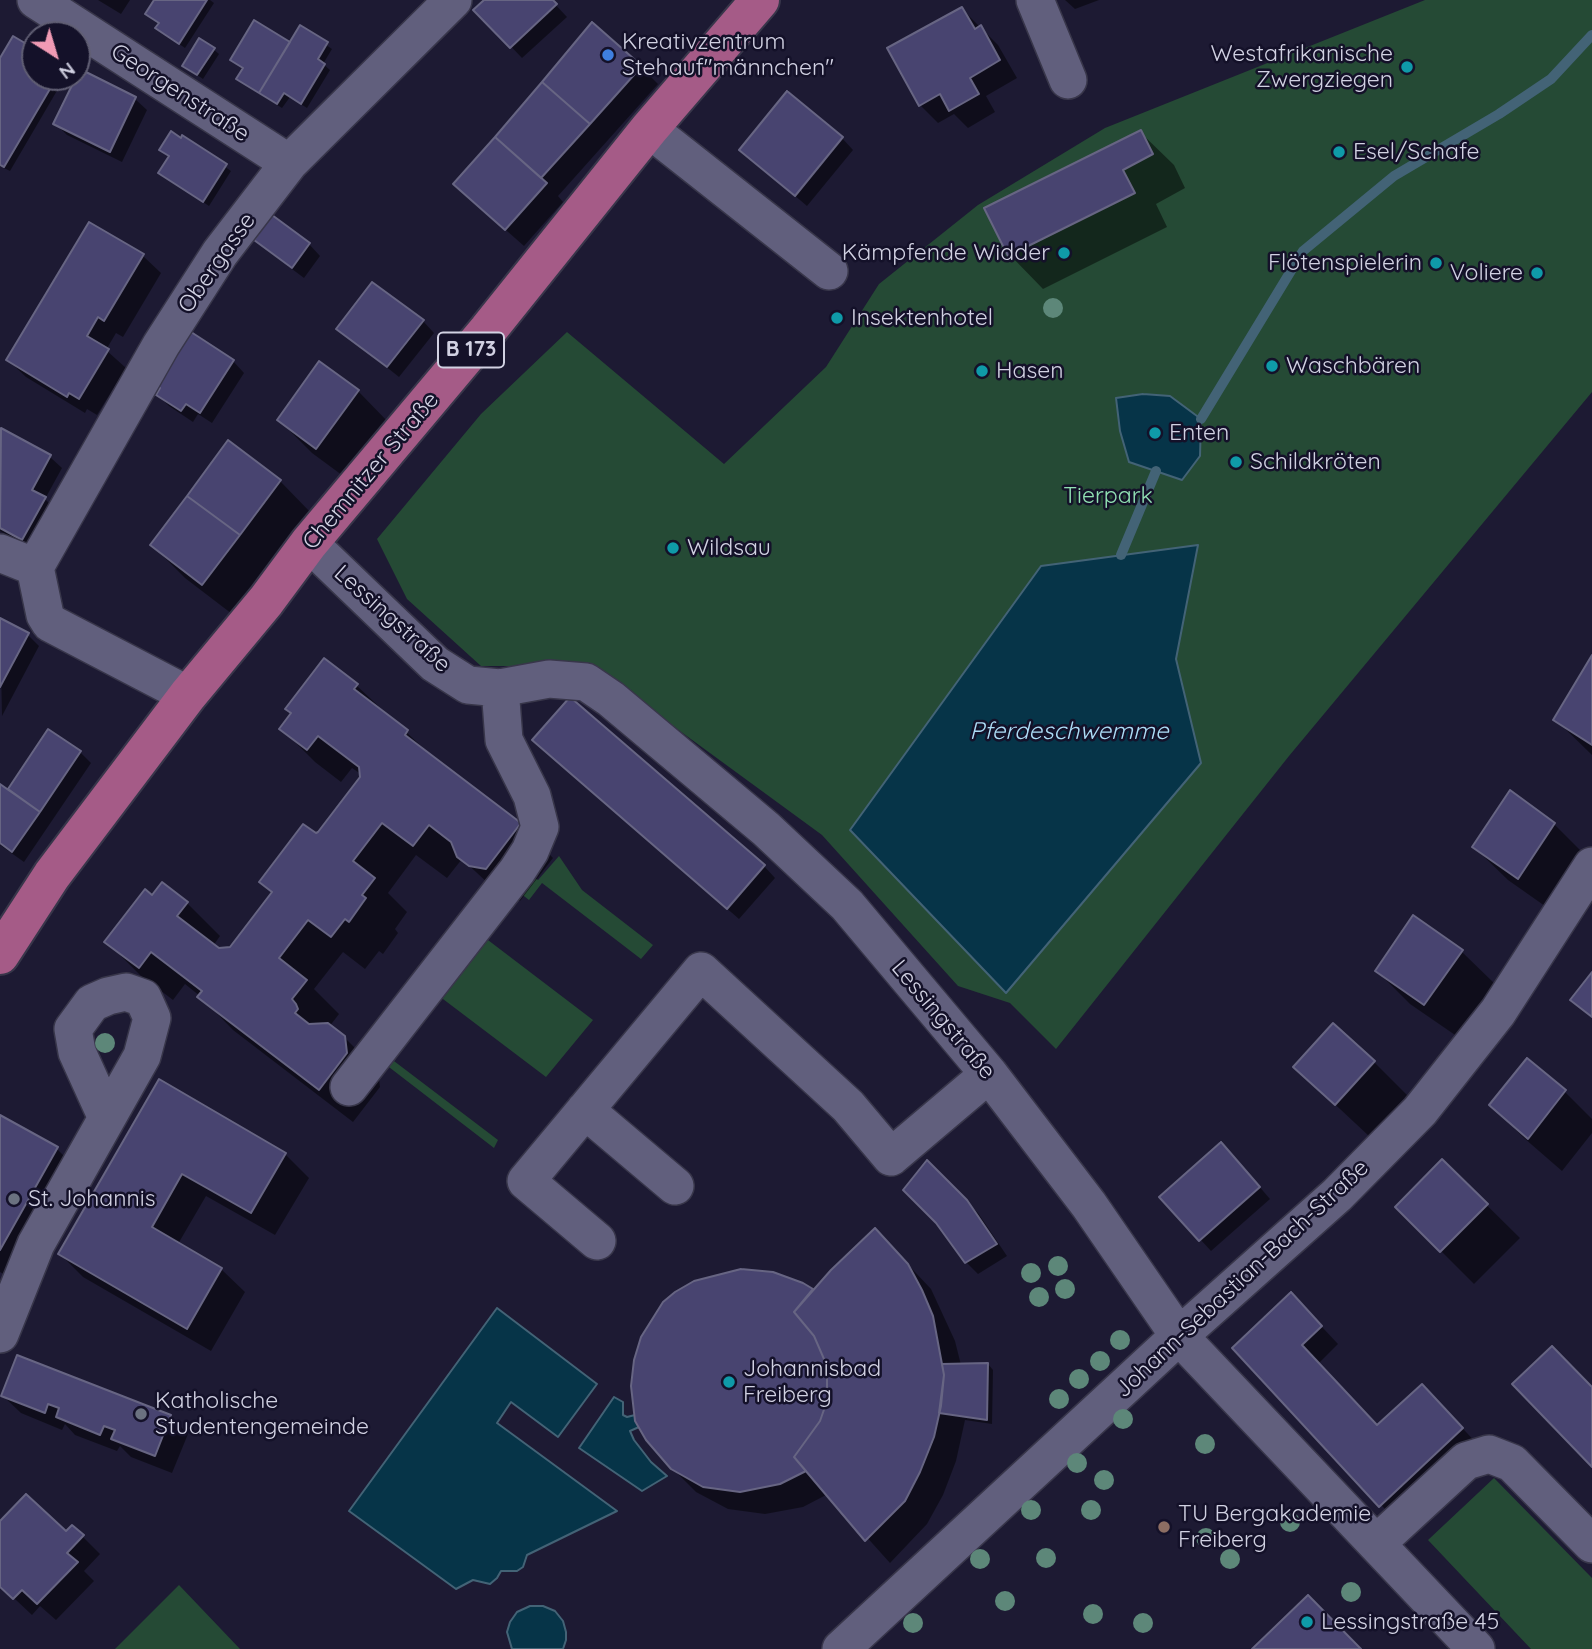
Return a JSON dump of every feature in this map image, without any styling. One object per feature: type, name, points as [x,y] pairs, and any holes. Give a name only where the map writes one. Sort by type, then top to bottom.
[{"type":"main road","name":"Chemnitzer Straße","points":[[0,955],[52,875],[188,695],[266,601],[309,543],[488,330],[649,129],[759,1]]},
{"type":"street","name":"Georgenstraße","points":[[36,0],[289,163]]},
{"type":"street","name":"Obergasse","points":[[35,567],[161,345],[220,253],[289,163],[453,0]]},
{"type":"street","points":[[1035,0],[1068,80]]},
{"type":"street","points":[[649,129],[830,271]]},
{"type":"street","name":"Lessingstraße","points":[[309,543],[435,664],[468,685],[500,688],[549,678],[586,682],[611,699],[766,829],[847,905],[989,1074],[1089,1205],[1179,1336],[1476,1649]]},
{"type":"street","points":[[0,553],[35,567],[44,615],[50,623],[188,695]]},
{"type":"street","points":[[349,1087],[517,871],[530,851],[540,827],[532,796],[504,740],[500,688]]},
{"type":"street","name":"Johann-Sebastian-Bach-Straße","points":[[841,1649],[1179,1336],[1337,1195],[1420,1111],[1498,1012],[1592,866]]},
{"type":"street","points":[[597,1241],[526,1181],[701,971],[848,1106],[891,1157],[989,1074]]},
{"type":"street","points":[[585,1110],[675,1186]]},
{"type":"street","points":[[0,1334],[36,1244],[107,1118]]},
{"type":"street","points":[[1377,1543],[1465,1461],[1489,1454],[1512,1463],[1592,1544]]},
{"type":"green space","name":"Tierpark","points":[[1425,0],[1592,0],[1592,392],[1289,756],[1056,1049],[1010,1003],[958,986],[822,835],[591,666],[481,666],[407,599],[377,539],[481,414],[567,332],[724,464],[826,367],[879,284],[978,205],[1105,128]]},
{"type":"green space","points":[[559,856],[582,890],[653,945],[641,959],[542,883],[529,900],[520,893],[532,876],[538,880]]},
{"type":"green space","points":[[484,937],[593,1020],[546,1077],[439,996]]},
{"type":"green space","points":[[390,1058],[498,1140],[494,1148],[385,1064]]},
{"type":"green space","points":[[1494,1478],[1592,1578],[1592,1649],[1531,1649],[1428,1540]]},
{"type":"green space","points":[[179,1585],[240,1649],[115,1649]]},
{"type":"water","points":[[1143,394],[1170,396],[1201,419],[1200,456],[1182,480],[1129,462],[1120,431],[1116,398]]},
{"type":"water","name":"Pferdeschwemme","points":[[1198,545],[1176,659],[1201,763],[1006,993],[850,830],[1041,566]]},
{"type":"water","points":[[497,1308],[597,1384],[558,1437],[511,1402],[497,1423],[617,1511],[527,1555],[523,1567],[517,1571],[501,1571],[490,1584],[473,1580],[456,1589],[349,1511]]},
{"type":"water","points":[[614,1397],[623,1402],[623,1415],[635,1415],[639,1427],[630,1431],[634,1440],[651,1462],[667,1476],[642,1491],[579,1448]]},
{"type":"water","points":[[530,1606],[543,1606],[555,1611],[563,1621],[566,1640],[563,1649],[512,1649],[507,1632],[510,1622],[517,1612]]},
{"type":"building","points":[[154,0],[207,0],[179,44],[155,28],[159,23],[145,14]]},
{"type":"building","points":[[484,0],[553,0],[557,4],[510,48],[473,10]]},
{"type":"building","points":[[962,7],[975,29],[981,25],[1000,60],[970,78],[979,94],[949,111],[940,94],[919,106],[887,48]]},
{"type":"building","points":[[254,20],[290,42],[259,93],[236,79],[243,68],[230,60]]},
{"type":"building","points":[[592,22],[642,66],[590,124],[542,82]]},
{"type":"building","points":[[300,25],[328,42],[318,59],[325,64],[301,104],[284,93],[277,104],[259,93]]},
{"type":"building","points":[[13,36],[21,41],[21,91],[49,91],[4,167],[0,165],[0,58]]},
{"type":"building","points":[[199,38],[215,48],[197,75],[182,66]]},
{"type":"building","points":[[91,74],[136,97],[110,152],[53,124],[69,91],[91,91]]},
{"type":"building","points":[[542,82],[590,124],[541,178],[495,137]]},
{"type":"building","points":[[787,91],[843,137],[795,196],[739,150]]},
{"type":"building","points":[[1141,130],[1153,154],[1123,170],[1135,193],[1008,256],[984,208]]},
{"type":"building","points":[[171,131],[181,138],[182,135],[227,164],[203,202],[158,173],[169,156],[159,150]]},
{"type":"building","points":[[495,137],[547,183],[505,230],[453,184]]},
{"type":"building","points":[[272,215],[310,243],[292,268],[254,240]]},
{"type":"building","points":[[89,222],[144,254],[104,321],[98,317],[87,336],[109,349],[79,399],[69,393],[67,397],[6,360]]},
{"type":"building","points":[[372,282],[424,320],[387,367],[336,329]]},
{"type":"building","points":[[188,330],[234,360],[200,413],[186,404],[181,411],[156,395],[160,388],[154,383]]},
{"type":"building","points":[[319,361],[359,390],[316,449],[277,420]]},
{"type":"building","points":[[1,428],[51,455],[32,490],[46,497],[22,540],[0,528]]},
{"type":"building","points":[[228,440],[281,480],[240,535],[187,496]]},
{"type":"building","points":[[187,496],[240,535],[202,585],[150,545]]},
{"type":"building","points":[[0,618],[29,633],[0,687]]},
{"type":"building","points":[[1592,655],[1592,745],[1553,720]]},
{"type":"building","points":[[324,658],[358,684],[354,689],[408,730],[405,735],[521,823],[486,869],[469,866],[457,857],[451,842],[429,825],[413,846],[382,823],[353,861],[375,878],[362,895],[366,898],[349,922],[345,919],[331,937],[308,920],[279,958],[307,980],[292,999],[298,1009],[295,1013],[309,1024],[328,1023],[345,1036],[347,1053],[319,1090],[197,997],[202,991],[151,952],[139,968],[104,942],[145,889],[152,895],[162,882],[188,902],[177,916],[219,948],[230,947],[272,892],[259,882],[303,824],[318,832],[360,777],[359,767],[318,736],[307,750],[279,729],[291,713],[285,709]]},
{"type":"building","points":[[570,697],[765,865],[727,909],[532,740]]},
{"type":"building","points":[[48,729],[81,751],[40,812],[8,789]]},
{"type":"building","points":[[0,784],[40,812],[12,852],[0,843]]},
{"type":"building","points":[[1510,790],[1555,823],[1518,879],[1472,847]]},
{"type":"building","points":[[1413,915],[1463,950],[1424,1005],[1375,971]]},
{"type":"building","points":[[1592,972],[1592,1017],[1570,1000]]},
{"type":"building","points":[[1333,1023],[1375,1061],[1335,1105],[1293,1067]]},
{"type":"building","points":[[1527,1058],[1566,1090],[1528,1139],[1489,1105]]},
{"type":"building","points":[[159,1079],[286,1153],[251,1213],[182,1174],[152,1227],[222,1268],[187,1329],[58,1254]]},
{"type":"building","name":"St. Johannis","points":[[0,1115],[58,1147],[0,1250]]},
{"type":"building","points":[[1221,1142],[1260,1187],[1199,1241],[1159,1197]]},
{"type":"building","points":[[1442,1159],[1488,1204],[1440,1252],[1395,1207]]},
{"type":"building","points":[[927,1160],[967,1200],[997,1244],[965,1263],[936,1223],[903,1190]]},
{"type":"building","points":[[875,1228],[908,1264],[922,1290],[933,1316],[944,1375],[934,1437],[920,1472],[905,1501],[865,1541],[794,1457],[820,1421],[827,1401],[827,1378],[824,1359],[814,1336],[794,1312],[831,1270]]},
{"type":"building","name":"Johannisbad Freiberg","points":[[741,1269],[773,1272],[813,1289],[794,1312],[814,1336],[824,1359],[827,1401],[820,1421],[794,1457],[806,1471],[780,1484],[740,1492],[703,1487],[671,1469],[646,1440],[635,1421],[631,1386],[634,1360],[641,1337],[663,1302],[694,1281]]},
{"type":"building","points":[[1291,1292],[1322,1326],[1302,1345],[1377,1425],[1422,1384],[1463,1428],[1379,1507],[1232,1348]]},
{"type":"building","points":[[1552,1346],[1592,1387],[1592,1467],[1512,1384]]},
{"type":"building","points":[[17,1355],[171,1415],[155,1456],[111,1439],[115,1430],[104,1426],[100,1435],[56,1417],[59,1408],[48,1404],[45,1413],[1,1396]]},
{"type":"building","points":[[988,1363],[987,1420],[939,1413],[944,1375],[942,1364]]},
{"type":"building","points":[[26,1494],[66,1531],[72,1525],[84,1535],[67,1553],[78,1562],[37,1604],[22,1590],[13,1599],[0,1587],[0,1521]]},
{"type":"building","name":"Lessingstraße 45","points":[[1308,1595],[1361,1649],[1252,1649]]},
{"type":"waterway","points":[[1201,419],[1303,251],[1394,176],[1499,114],[1551,79],[1592,35]]},
{"type":"waterway","points":[[1121,555],[1156,471]]},
{"type":"place","name":"Kreativzentrum Stehauf\"männchen\"","points":[[608,55]]},
{"type":"place","name":"Westafrikanische Zwergziegen","points":[[1407,67]]},
{"type":"place","name":"Esel/Schafe","points":[[1339,152]]},
{"type":"place","name":"Kämpfende Widder","points":[[1064,253]]},
{"type":"place","name":"Flötenspielerin","points":[[1436,263]]},
{"type":"place","name":"Voliere","points":[[1537,273]]},
{"type":"place","name":"Insektenhotel","points":[[837,318]]},
{"type":"place","name":"Waschbären","points":[[1272,366]]},
{"type":"place","name":"Hasen","points":[[982,371]]},
{"type":"place","name":"Enten","points":[[1155,433]]},
{"type":"place","name":"Schildkröten","points":[[1236,462]]},
{"type":"place","name":"Wildsau","points":[[673,548]]},
{"type":"place","name":"St. Johannis","points":[[14,1199]]},
{"type":"place","name":"Johannisbad Freiberg","points":[[729,1382]]},
{"type":"place","name":"Katholische Studentengemeinde","points":[[141,1414]]},
{"type":"place","name":"TU Bergakademie Freiberg","points":[[1164,1527]]},
{"type":"place","name":"Lessingstraße 45","points":[[1307,1622]]}]
